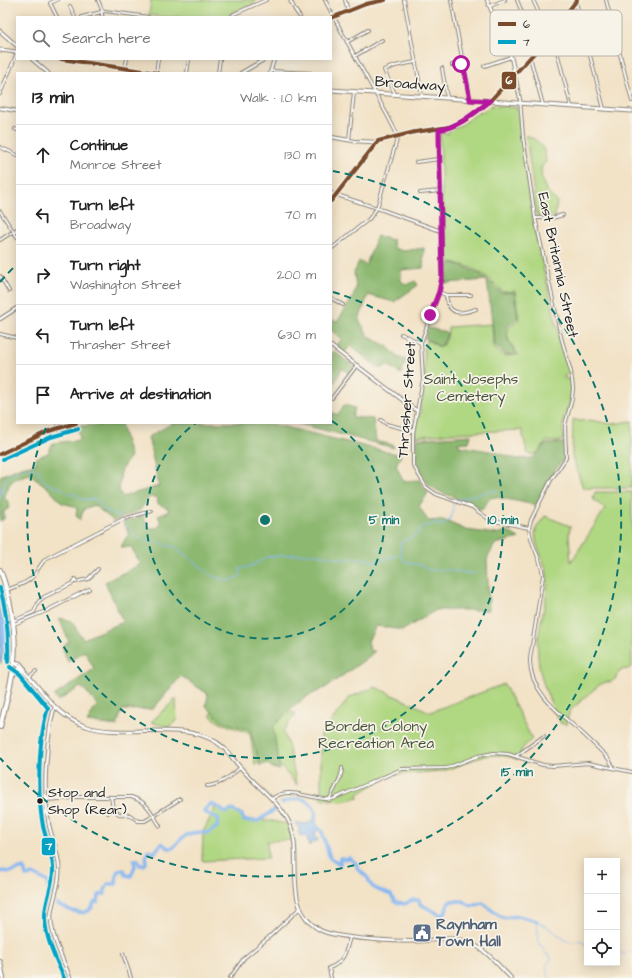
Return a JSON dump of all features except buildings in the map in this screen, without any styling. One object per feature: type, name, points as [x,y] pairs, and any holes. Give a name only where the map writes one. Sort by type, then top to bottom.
[{"type":"highway","points":[[0,570],[7,590],[12,623],[14,662],[0,727]]},
{"type":"highway","points":[[11,678],[16,671],[24,670]]},
{"type":"highway","points":[[0,962],[3,978]]},
{"type":"main road","points":[[0,50],[16,53]]},
{"type":"main road","points":[[68,60],[145,72]]},
{"type":"main road","name":"Broadway","points":[[332,90],[632,111]]},
{"type":"street","points":[[56,16],[50,3],[57,0]]},
{"type":"street","points":[[98,0],[103,11],[102,16]]},
{"type":"street","points":[[232,16],[266,0]]},
{"type":"street","points":[[290,0],[299,16]]},
{"type":"street","points":[[325,0],[331,16]]},
{"type":"street","points":[[345,0],[348,11]]},
{"type":"street","points":[[364,0],[366,4]]},
{"type":"street","points":[[332,248],[369,219],[378,208],[398,136],[376,93],[332,18],[366,4],[385,0]]},
{"type":"street","points":[[404,0],[422,96]]},
{"type":"street","points":[[451,0],[470,100]]},
{"type":"street","name":"East Britannia Street","points":[[487,0],[492,10]]},
{"type":"street","points":[[490,6],[505,0]]},
{"type":"street","points":[[517,0],[521,10]]},
{"type":"street","points":[[533,0],[537,10]]},
{"type":"street","points":[[606,0],[609,10]]},
{"type":"street","points":[[569,10],[576,1]]},
{"type":"street","points":[[70,6],[75,16]]},
{"type":"street","points":[[86,16],[103,11],[133,16]]},
{"type":"street","points":[[0,30],[16,45]]},
{"type":"street","points":[[347,42],[368,30]]},
{"type":"street","points":[[355,56],[382,40]]},
{"type":"street","points":[[0,94],[16,55]]},
{"type":"street","points":[[558,56],[572,106]]},
{"type":"street","points":[[590,56],[604,109]]},
{"type":"street","points":[[620,56],[632,101]]},
{"type":"street","points":[[484,66],[511,57]]},
{"type":"street","name":"East Britannia Street","points":[[511,57],[520,103],[535,218],[561,337],[571,372],[573,391],[565,426],[566,458],[551,480],[528,528]]},
{"type":"street","points":[[332,137],[349,140],[378,141],[415,132],[439,130],[450,127],[465,120],[490,101],[530,57]]},
{"type":"street","points":[[530,57],[542,105]]},
{"type":"street","points":[[33,60],[47,72]]},
{"type":"street","points":[[95,64],[96,60]]},
{"type":"street","points":[[125,68],[127,60]]},
{"type":"street","points":[[156,72],[158,60]]},
{"type":"street","points":[[187,72],[189,60]]},
{"type":"street","points":[[218,72],[220,60]]},
{"type":"street","points":[[243,72],[263,60]]},
{"type":"street","points":[[271,72],[274,60]]},
{"type":"street","points":[[396,94],[384,70],[394,66],[415,62]]},
{"type":"street","points":[[452,65],[463,63]]},
{"type":"street","points":[[442,68],[447,98]]},
{"type":"street","points":[[349,140],[354,92]]},
{"type":"street","points":[[0,108],[16,111]]},
{"type":"street","name":"Thrasher Street","points":[[439,130],[442,277],[439,292],[421,342],[423,378],[413,431],[413,463],[418,475],[429,490],[436,494],[472,507],[490,520],[528,528]]},
{"type":"street","points":[[332,200],[378,141]]},
{"type":"street","points":[[0,147],[16,155]]},
{"type":"street","points":[[416,162],[439,158]]},
{"type":"street","points":[[420,193],[440,191]]},
{"type":"street","points":[[332,193],[441,231]]},
{"type":"street","points":[[0,211],[16,236]]},
{"type":"street","points":[[535,218],[552,218],[563,215]]},
{"type":"street","points":[[0,240],[16,230]]},
{"type":"street","points":[[0,276],[9,290]]},
{"type":"street","points":[[439,292],[446,295],[471,294]]},
{"type":"street","points":[[446,295],[449,306],[455,312],[464,313],[476,310]]},
{"type":"street","points":[[332,299],[343,305]]},
{"type":"street","points":[[0,319],[16,309]]},
{"type":"street","points":[[0,334],[16,338]]},
{"type":"street","points":[[401,334],[421,342]]},
{"type":"street","points":[[332,347],[417,411]]},
{"type":"street","points":[[332,398],[357,366]]},
{"type":"street","points":[[381,420],[386,424],[413,431]]},
{"type":"street","points":[[0,454],[59,427],[72,424]]},
{"type":"street","points":[[7,590],[31,578],[46,558],[124,519],[152,511]]},
{"type":"street","points":[[528,528],[541,565],[543,576],[530,659],[531,672],[538,688],[549,704],[608,758],[614,768]]},
{"type":"street","points":[[12,623],[34,612],[39,601],[44,597],[75,580],[88,580],[98,569]]},
{"type":"street","points":[[12,623],[46,611],[89,589]]},
{"type":"street","points":[[14,662],[24,670],[55,707],[78,723],[98,729],[183,732],[204,736],[222,746],[240,768],[285,814],[293,832],[296,887],[300,908],[308,920],[319,929],[332,934],[408,941],[449,939],[466,941],[479,948],[511,978]]},
{"type":"street","points":[[14,662],[21,664],[34,683]]},
{"type":"street","points":[[30,676],[36,671]]},
{"type":"street","points":[[55,707],[51,717],[45,769],[45,799],[50,831],[59,870],[52,912],[52,925],[54,937],[70,978]]},
{"type":"street","points":[[516,756],[544,736]]},
{"type":"street","points":[[272,800],[279,795],[291,793],[329,800],[342,796],[402,769],[450,768],[478,756],[494,753],[506,753],[534,763],[548,766],[588,763],[632,772]]},
{"type":"street","points":[[607,767],[608,758]]},
{"type":"street","points":[[207,786],[221,783],[240,768]]},
{"type":"street","points":[[329,800],[332,791],[342,775],[342,768]]},
{"type":"street","points":[[111,797],[113,810],[119,814],[130,815],[138,821],[145,820],[180,799]]},
{"type":"street","points":[[45,799],[130,797],[146,804],[160,826]]},
{"type":"street","points":[[108,813],[113,810]]},
{"type":"street","points":[[230,978],[244,958],[300,908]]},
{"type":"street","points":[[330,978],[329,968],[337,965],[341,960],[350,936]]},
{"type":"street","points":[[123,954],[131,978]]},
{"type":"green space","points":[[151,0],[256,0],[255,3],[231,13],[229,16],[149,15]]},
{"type":"green space","name":"Saint Josephs Cemetery","points":[[492,105],[517,108],[535,233],[562,348],[570,373],[564,376],[564,378],[571,380],[571,397],[563,425],[564,439],[558,442],[547,441],[536,454],[531,455],[527,453],[522,430],[452,433],[415,437],[416,424],[421,412],[420,408],[425,380],[424,347],[427,340],[439,347],[444,344],[448,327],[492,324],[493,347],[504,356],[519,355],[514,349],[507,335],[509,328],[519,319],[515,291],[503,292],[490,279],[472,268],[453,262],[447,266],[444,265],[440,135],[444,132],[448,134],[449,130],[463,124],[480,111],[482,112]]},
{"type":"green space","points":[[526,135],[538,142],[543,148],[546,162],[542,166],[541,171],[544,186],[557,201],[555,217],[537,216]]},
{"type":"green space","points":[[377,236],[393,240],[394,248],[403,251],[424,248],[423,268],[401,270],[401,281],[407,285],[415,281],[418,285],[394,302],[368,295],[359,320],[369,337],[388,347],[399,358],[406,360],[401,374],[388,365],[380,369],[351,346],[344,353],[335,346],[342,339],[332,331],[332,320],[337,322],[353,297],[356,288],[354,273],[359,261],[366,265]]},
{"type":"green space","points":[[453,263],[480,274],[491,282],[502,293],[514,292],[518,318],[507,327],[508,341],[517,354],[506,355],[495,346],[487,280],[445,283],[445,267],[447,268]]},
{"type":"green space","points":[[428,328],[446,332],[447,335],[442,345],[439,346],[425,338]]},
{"type":"green space","points":[[333,351],[354,366],[348,373],[342,368],[332,388]]},
{"type":"green space","points":[[344,405],[355,408],[352,417],[373,419],[376,441],[393,445],[394,448],[300,424],[332,424],[332,412],[338,415]]},
{"type":"green space","points":[[573,419],[579,421],[589,420],[612,424],[632,421],[632,488],[583,488],[572,456]]},
{"type":"green space","points":[[121,424],[130,456],[121,470],[119,490],[122,497],[159,486],[148,437],[171,424],[272,424],[401,455],[396,465],[403,481],[419,480],[428,493],[419,506],[428,521],[443,520],[466,530],[496,534],[507,531],[519,538],[495,544],[487,559],[489,610],[436,610],[403,630],[376,626],[368,641],[370,651],[375,651],[325,688],[306,697],[292,708],[273,727],[280,770],[272,768],[267,763],[260,766],[250,730],[221,721],[206,706],[208,694],[181,676],[153,709],[122,710],[117,726],[87,722],[97,705],[85,690],[80,687],[58,701],[54,696],[94,669],[85,651],[68,662],[62,646],[69,642],[59,618],[71,621],[83,639],[123,622],[105,582],[141,564],[131,547],[121,547],[129,533],[123,522],[143,516],[148,528],[157,528],[161,524],[158,515],[168,512],[168,508],[158,504],[157,497],[149,497],[140,510],[114,521],[94,505],[84,509],[80,520],[76,516],[77,509],[74,506],[62,503],[48,488],[30,474],[16,478],[9,485],[4,498],[10,503],[8,509],[4,511],[4,519],[0,521],[0,476],[21,467],[36,464],[36,458],[48,453],[53,443],[80,440],[78,426]]},
{"type":"green space","points":[[471,435],[469,442],[458,443],[459,446],[495,452],[517,459],[533,458],[546,444],[564,442],[565,451],[563,460],[554,471],[536,505],[496,497],[490,498],[482,510],[470,503],[438,491],[425,480],[421,474],[416,458],[416,439]]},
{"type":"green space","points":[[595,492],[632,492],[632,666],[628,669],[620,670],[616,678],[611,682],[606,682],[599,685],[570,710],[566,725],[563,723],[561,724],[552,705],[544,685],[539,665],[538,643],[547,593],[547,576],[537,547],[535,535],[536,529],[545,516],[570,526],[569,537],[571,562],[605,509],[593,499]]},
{"type":"green space","name":"Borden Colony Recreation Area","points":[[504,684],[532,739],[522,749],[518,760],[511,757],[489,755],[444,771],[390,775],[358,794],[359,797],[343,801],[321,799],[321,734],[350,697],[375,687],[430,712]]},
{"type":"green space","points":[[214,692],[282,713],[296,713],[283,731],[288,745],[297,785],[271,755],[255,765],[250,733],[220,723],[211,716]]},
{"type":"green space","points":[[176,699],[177,721],[168,727],[151,722]]},
{"type":"green space","points":[[216,806],[224,812],[232,810],[237,811],[243,814],[244,819],[247,820],[265,820],[288,824],[292,840],[267,841],[268,858],[202,861],[203,832]]},
{"type":"water","points":[[0,587],[5,601],[10,628],[3,658],[0,664]]},
{"type":"water","points":[[316,819],[316,824],[319,829],[315,833],[315,836],[318,839],[309,846],[307,836],[299,835],[299,828],[295,823],[307,824]]},
{"type":"waterway","points":[[0,498],[6,480],[9,476],[13,473],[31,467],[38,470],[48,484],[64,490]]},
{"type":"waterway","points":[[456,499],[490,491],[497,491]]},
{"type":"waterway","points":[[68,493],[77,495],[78,498],[82,498],[83,500],[95,499],[106,511],[120,517]]},
{"type":"waterway","points":[[401,554],[400,543],[417,534],[423,526],[429,526],[436,522],[439,526],[449,520],[453,511],[453,503]]},
{"type":"waterway","points":[[125,522],[130,531],[138,538],[145,541],[159,542],[167,546],[174,546],[214,577],[230,581],[241,575],[240,569],[254,565],[266,557],[298,554],[316,554],[343,559],[362,558],[378,562],[387,558],[401,555],[404,561],[423,566],[428,570],[448,570],[475,574]]},
{"type":"waterway","points":[[282,803],[298,799],[306,800],[310,803],[316,813],[314,823],[322,832],[330,858],[340,864],[340,858],[349,858],[358,865],[357,868],[368,878],[371,885],[376,889],[391,895],[395,902],[405,904],[412,900],[419,900],[420,904],[441,915],[445,913],[448,904],[451,901],[463,901],[471,906],[483,903],[502,918],[518,916],[537,921]]},
{"type":"waterway","points":[[57,904],[72,911],[88,911],[94,903],[98,902],[99,895],[105,894],[108,884],[116,884],[117,872],[124,870],[126,875],[131,876],[135,866],[134,860],[138,860],[140,865],[144,865],[146,863],[147,852],[149,850],[154,853],[162,843],[168,848],[173,848],[188,834],[197,832],[208,833],[217,827],[219,819],[204,812],[205,809],[211,804],[220,808],[225,813],[232,810],[242,815],[244,821],[258,821],[276,809]]},
{"type":"waterway","points":[[0,873],[1,871],[10,872],[24,868],[26,876],[35,875],[48,882],[48,889],[52,895]]},
{"type":"waterway","points":[[537,921],[539,945],[542,946],[545,953],[550,956],[551,959],[546,966],[549,978]]},
{"type":"waterway","points":[[537,921],[570,942],[582,940],[584,942]]},
{"type":"waterway","points":[[620,952],[624,955],[629,950],[632,951]]},
{"type":"transit line","name":"6","points":[[332,18],[366,4],[385,0]]},
{"type":"transit line","name":"6","points":[[569,10],[577,0]]},
{"type":"transit line","name":"6","points":[[332,200],[378,141],[415,132],[450,127],[465,120],[490,101],[531,56]]},
{"type":"transit line","name":"6","points":[[68,60],[150,72]]},
{"type":"transit line","name":"6","points":[[0,454],[49,431],[73,424]]},
{"type":"transit line","name":"7","points":[[3,459],[51,437],[78,429]]},
{"type":"transit line","name":"7","points":[[0,588],[7,625],[8,662]]},
{"type":"transit line","name":"7","points":[[10,667],[20,674],[48,708],[40,751],[39,783],[43,826],[53,867],[45,914],[45,923],[48,939],[64,978]]},
{"type":"place","name":"Stop and Shop (Rear)","points":[[40,801]]},
{"type":"place","name":"Raynham Town Hall","points":[[422,933]]},
{"type":"route","points":[[430,315],[442,282],[439,130],[456,125],[465,120],[490,101],[470,100],[463,63],[461,64]]}]
